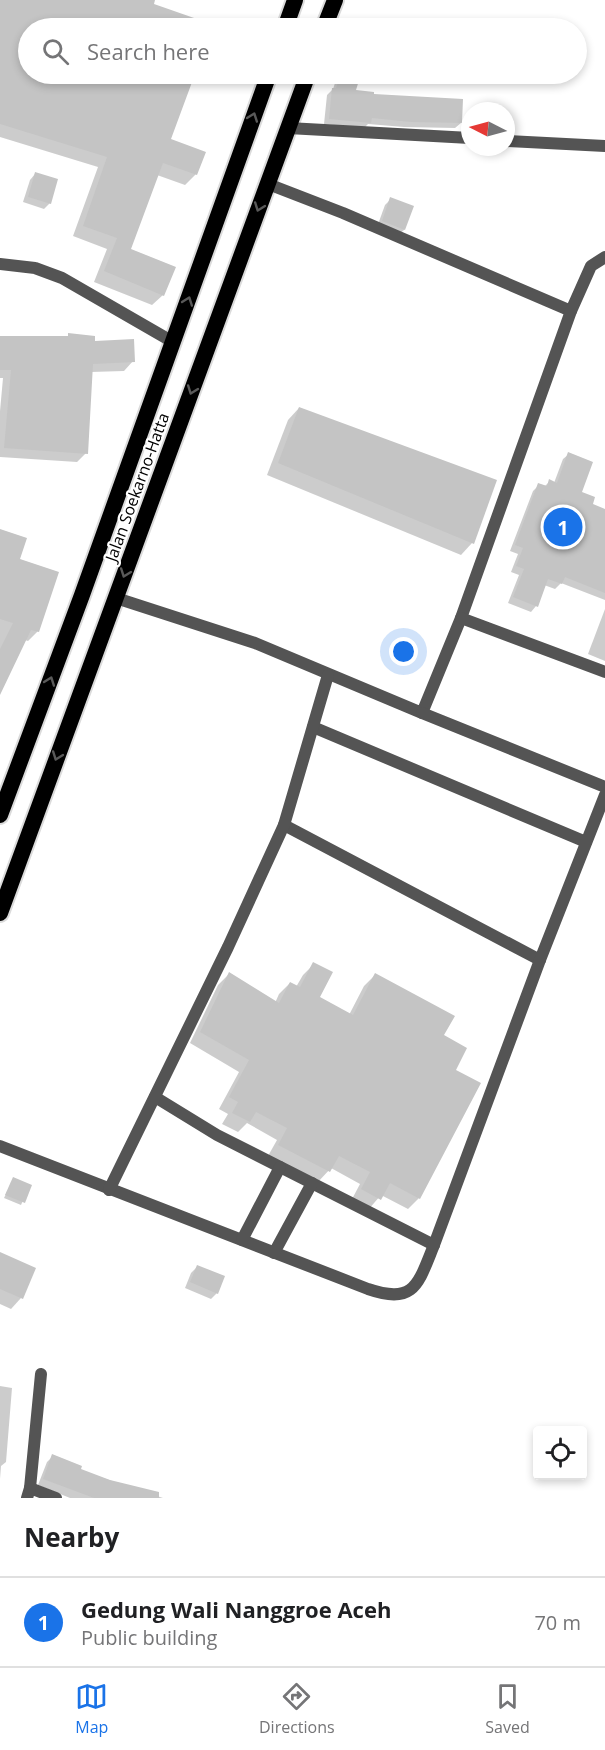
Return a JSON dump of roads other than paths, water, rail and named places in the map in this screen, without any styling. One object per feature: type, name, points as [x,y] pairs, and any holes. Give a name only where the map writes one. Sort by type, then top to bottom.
[{"type":"highway","points":[[289,18],[295,0]]},
{"type":"highway","points":[[328,18],[335,0]]},
{"type":"highway","name":"Jalan Soekarno-Hatta","points":[[0,815],[82,595],[265,84]]},
{"type":"highway","name":"Jalan Soekarno-Hatta","points":[[0,913],[304,84]]},
{"type":"street","points":[[288,128],[461,138]]},
{"type":"street","points":[[515,141],[605,146]]},
{"type":"street","points":[[268,184],[343,213],[571,311]]},
{"type":"street","points":[[422,713],[461,618],[571,311],[591,266],[605,257]]},
{"type":"street","points":[[0,264],[35,268],[62,278],[173,342]]},
{"type":"street","points":[[116,598],[255,643],[328,675],[605,787]]},
{"type":"street","points":[[461,618],[605,672]]},
{"type":"street","points":[[109,1190],[284,825],[328,675]]},
{"type":"street","points":[[313,727],[586,842]]},
{"type":"street","points":[[0,1146],[381,1294],[402,1295],[418,1285],[540,960],[605,795]]},
{"type":"street","points":[[284,825],[540,960]]},
{"type":"street","points":[[155,1097],[217,1135],[434,1245]]},
{"type":"street","points":[[242,1240],[280,1167]]},
{"type":"street","points":[[274,1253],[312,1183]]},
{"type":"street","points":[[41,1374],[29,1493],[56,1498]]},
{"type":"place","name":"Gedung Wali Nanggroe Aceh","points":[[563,527]]}]
